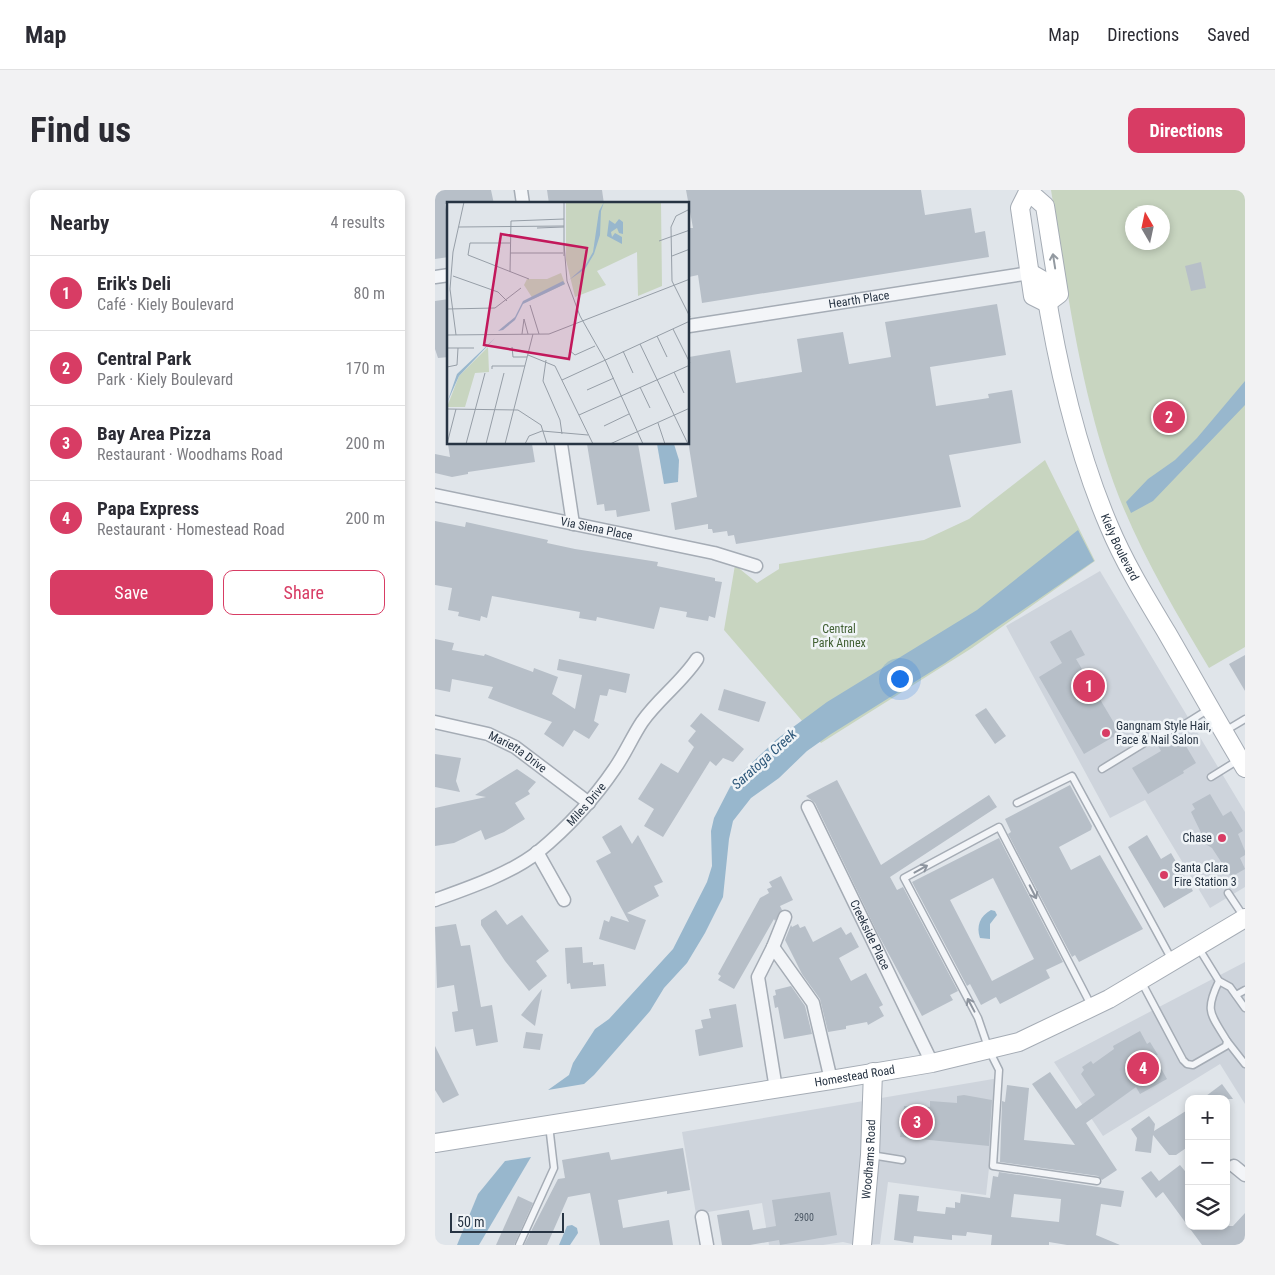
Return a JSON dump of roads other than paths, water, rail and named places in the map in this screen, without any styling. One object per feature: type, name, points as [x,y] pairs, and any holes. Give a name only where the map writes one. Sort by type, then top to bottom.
[{"type":"main road","points":[[1029,191],[1045,206],[1059,294],[1047,304],[1033,296],[1020,208],[1029,191]]},
{"type":"main road","name":"Kiely Boulevard","points":[[1047,304],[1055,346],[1074,422],[1109,526],[1136,581],[1243,761]]},
{"type":"main road","name":"Homestead Road","points":[[435,1143],[831,1080],[932,1062],[1019,1042],[1093,1007],[1245,918]]},
{"type":"main road","name":"Woodhams Road","points":[[861,1245],[870,1155],[873,1072]]},
{"type":"street","name":"Hearth Place","points":[[690,326],[1030,273]]},
{"type":"street","points":[[561,445],[573,524]]},
{"type":"street","name":"Via Siena Place","points":[[435,495],[714,553],[756,566]]},
{"type":"street","name":"Miles Drive","points":[[435,900],[486,881],[537,852],[589,803],[615,768],[642,723],[662,698],[685,677],[697,660]]},
{"type":"street","name":"Marietta Drive","points":[[435,722],[488,734],[515,747],[589,803]]},
{"type":"street","name":"Creekside Place","points":[[808,807],[932,1062]]},
{"type":"street","points":[[537,852],[564,900]]},
{"type":"street","points":[[776,1088],[758,977],[785,917]]},
{"type":"street","points":[[773,947],[813,1003],[831,1080]]},
{"type":"street","points":[[1234,1166],[1245,1175]]},
{"type":"street","points":[[702,1217],[707,1245]]},
{"type":"lane","points":[[1102,768],[1151,739],[1185,724],[1210,708]]},
{"type":"lane","points":[[1224,731],[1245,719]]},
{"type":"lane","points":[[1211,777],[1243,761]]},
{"type":"lane","points":[[1017,803],[1072,776],[1173,961]]},
{"type":"lane","points":[[1093,1007],[999,827],[904,878],[978,1018],[989,1050],[999,1070],[993,1166],[1097,1181]]},
{"type":"lane","points":[[1228,894],[1245,918]]},
{"type":"lane","points":[[1197,946],[1219,981],[1230,987],[1245,1008]]},
{"type":"lane","points":[[1140,980],[1187,1064],[1193,1065],[1225,1046],[1227,1041]]},
{"type":"lane","points":[[1219,981],[1209,1004],[1210,1013],[1227,1041],[1245,1064]]},
{"type":"lane","points":[[1236,995],[1245,990]]},
{"type":"lane","points":[[519,1245],[554,1168],[549,1124]]},
{"type":"lane","points":[[870,1155],[902,1160]]},
{"type":"water","points":[[1245,381],[1245,405],[1153,501],[1131,513],[1126,502],[1148,479],[1175,460],[1197,438]]},
{"type":"water","points":[[657,445],[674,445],[679,460],[678,482],[664,484]]},
{"type":"water","name":"Saratoga Creek","points":[[1078,530],[1094,561],[945,663],[831,734],[807,751],[779,778],[751,798],[733,821],[729,839],[723,897],[687,963],[664,988],[650,1011],[594,1075],[584,1084],[548,1090],[569,1075],[573,1063],[595,1029],[609,1019],[673,949],[707,882],[712,866],[711,831],[714,818],[738,776],[777,739],[827,702],[977,610]]},
{"type":"water","points":[[991,910],[995,911],[997,915],[990,924],[990,939],[980,938],[978,929],[980,922],[984,915]]},
{"type":"water","points":[[531,1157],[479,1245],[457,1245],[478,1194],[505,1161]]},
{"type":"water","points":[[572,1225],[577,1228],[578,1233],[570,1245],[559,1245],[567,1226]]},
{"type":"place","name":"Central Park","points":[[1169,417]]},
{"type":"place","name":"Erik's Deli","points":[[1089,686]]},
{"type":"place","name":"Gangnam Style Hair, Face & Nail Salon","points":[[1106,733]]},
{"type":"place","name":"Chase","points":[[1222,838]]},
{"type":"place","name":"Santa Clara Fire Station 3","points":[[1164,875]]},
{"type":"place","name":"Papa Express","points":[[1143,1068]]},
{"type":"place","name":"Bay Area Pizza","points":[[917,1122]]},
{"type":"park label","name":"Central Park Annex","points":[[839,636]]}]
